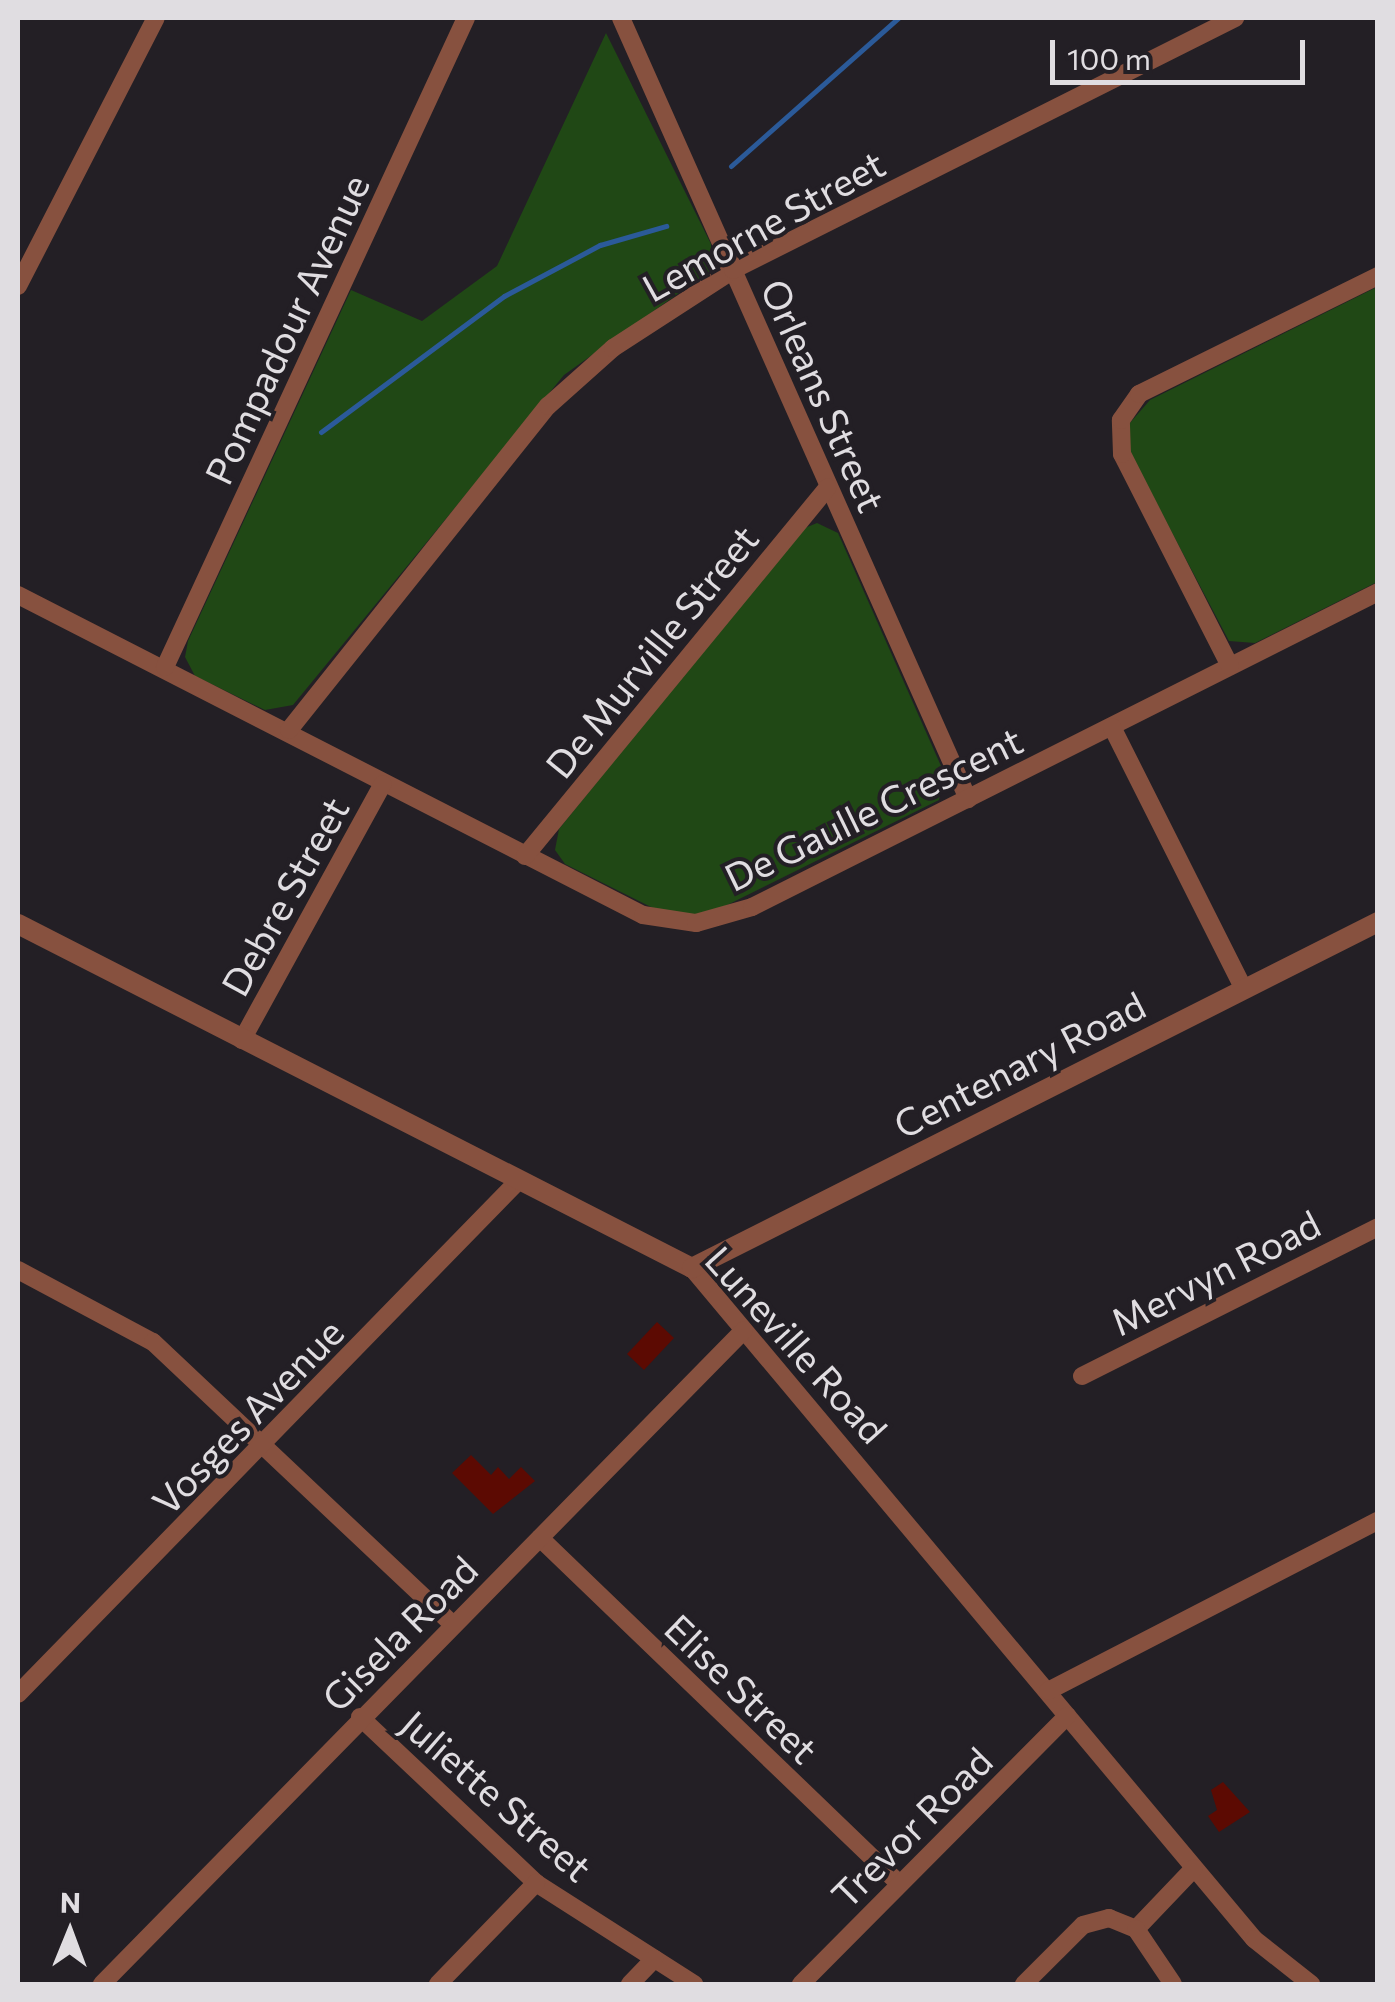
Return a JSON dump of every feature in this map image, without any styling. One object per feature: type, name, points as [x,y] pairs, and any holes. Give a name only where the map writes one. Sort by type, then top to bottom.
[{"type":"street","points":[[18,286],[156,18]]},
{"type":"street","name":"Pompadour Avenue","points":[[165,667],[466,18]]},
{"type":"street","name":"Lemorne Street","points":[[289,730],[576,376],[733,270],[1235,18]]},
{"type":"street","name":"Orleans Street","points":[[628,21],[733,270],[968,799]]},
{"type":"street","points":[[1230,666],[1122,454],[1121,420],[1139,394],[1378,276]]},
{"type":"street","name":"De Murville Street","points":[[525,856],[828,487]]},
{"type":"street","name":"De Gaulle Crescent","points":[[18,595],[289,730],[383,784],[643,915],[696,924],[752,907],[1378,592]]},
{"type":"street","points":[[1112,727],[1244,989]]},
{"type":"street","name":"Debre Street","points":[[242,1040],[383,784]]},
{"type":"street","name":"Centenary Road","points":[[692,1268],[1378,922]]},
{"type":"street","name":"Luneville Road","points":[[18,924],[692,1268],[1254,1940],[1312,1984]]},
{"type":"street","name":"Vosges Avenue","points":[[18,1694],[263,1448],[520,1180]]},
{"type":"street","name":"Mervyn Road","points":[[1082,1376],[1378,1227]]},
{"type":"street","points":[[18,1270],[136,1329],[453,1625]]},
{"type":"street","name":"Gisela Road","points":[[102,1984],[744,1330]]},
{"type":"street","points":[[1048,1691],[1378,1521]]},
{"type":"street","name":"Elise Street","points":[[540,1538],[900,1884]]},
{"type":"street","name":"Trevor Road","points":[[802,1984],[1067,1716]]},
{"type":"street","name":"Juliette Street","points":[[360,1717],[536,1884],[694,1984]]},
{"type":"street","points":[[1136,1929],[1194,1868]]},
{"type":"street","points":[[438,1984],[536,1884]]},
{"type":"street","points":[[1024,1984],[1090,1920],[1136,1929],[1173,1984]]},
{"type":"street","points":[[630,1984],[654,1959]]},
{"type":"green space","points":[[606,33],[711,244],[711,270],[564,375],[293,705],[265,710],[195,676],[185,657],[188,641],[351,290],[422,321],[497,266]]},
{"type":"green space","points":[[1377,287],[1377,582],[1255,643],[1229,641],[1130,453],[1129,424],[1150,400]]},
{"type":"green space","points":[[817,523],[838,533],[945,775],[939,800],[705,916],[663,913],[565,864],[555,850],[559,829],[800,530]]},
{"type":"building","points":[[657,1322],[674,1338],[644,1370],[627,1354]]},
{"type":"building","points":[[471,1455],[491,1475],[498,1467],[509,1479],[521,1467],[535,1481],[493,1514],[452,1473]]},
{"type":"building","points":[[1223,1782],[1250,1812],[1219,1832],[1208,1816],[1217,1810],[1211,1790]]},
{"type":"waterway","points":[[731,166],[898,18]]},
{"type":"waterway","points":[[321,432],[504,296],[600,245],[666,226]]}]
